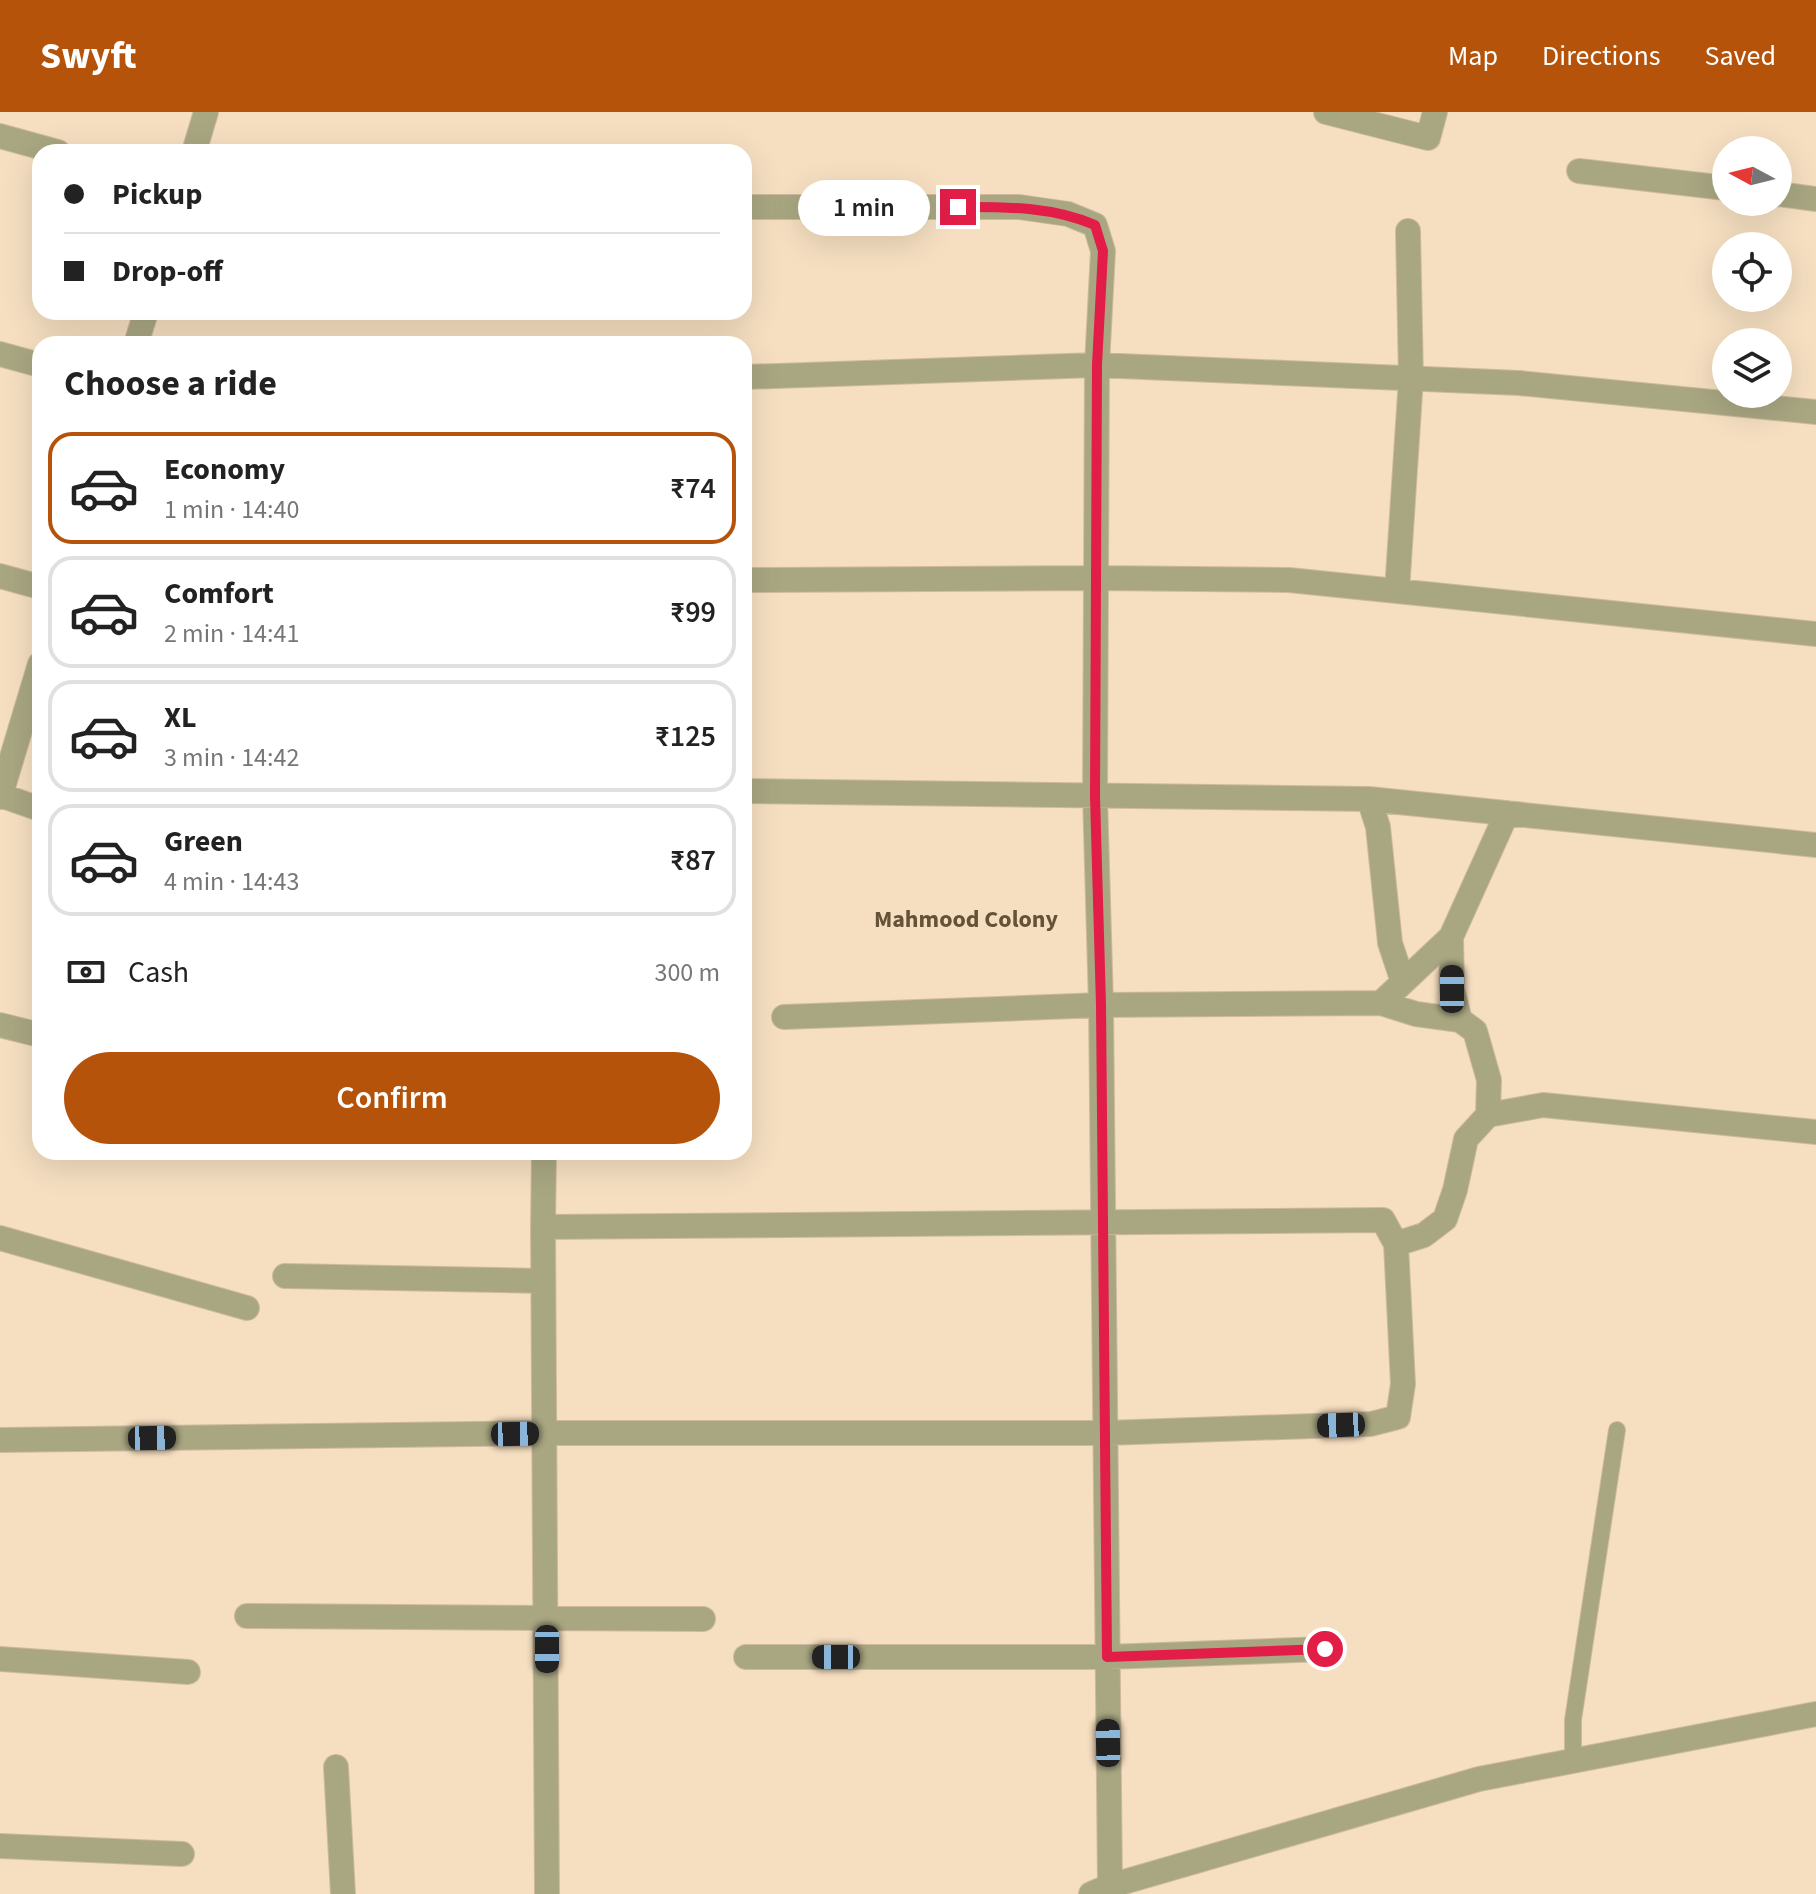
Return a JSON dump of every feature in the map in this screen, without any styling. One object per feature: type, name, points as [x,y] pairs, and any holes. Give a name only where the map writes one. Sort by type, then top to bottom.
[{"type":"street","points":[[196,144],[206,112]]},
{"type":"street","points":[[1326,112],[1428,138],[1435,112]]},
{"type":"street","points":[[0,136],[32,145]]},
{"type":"street","points":[[1579,171],[1712,186]]},
{"type":"street","points":[[1792,196],[1816,199]]},
{"type":"street","points":[[752,207],[1019,207],[1068,214],[1095,225],[1103,251],[1097,365],[1095,796],[1106,1433],[1107,1657],[1100,1890],[1479,1779],[1816,1714]]},
{"type":"street","points":[[1397,591],[1411,378],[1408,231]]},
{"type":"street","points":[[0,354],[32,363]]},
{"type":"street","points":[[752,377],[1097,365],[1519,383],[1816,412]]},
{"type":"street","points":[[0,576],[32,585]]},
{"type":"street","points":[[752,580],[1289,580],[1816,634]]},
{"type":"street","points":[[32,690],[0,796],[32,806]]},
{"type":"street","points":[[752,791],[1369,799],[1816,845]]},
{"type":"street","points":[[1369,799],[1378,827],[1390,943],[1403,982]]},
{"type":"street","points":[[1381,1003],[1451,937],[1507,813]]},
{"type":"street","points":[[1451,937],[1452,989],[1460,1020]]},
{"type":"street","points":[[784,1017],[1101,1005],[1381,1003],[1416,1014],[1460,1020],[1475,1031],[1489,1080],[1488,1115]]},
{"type":"street","points":[[0,1025],[32,1033]]},
{"type":"street","points":[[1396,1244],[1424,1235],[1445,1219],[1466,1139],[1488,1115],[1543,1105],[1816,1132]]},
{"type":"street","points":[[544,1160],[547,1894]]},
{"type":"street","points":[[0,1440],[546,1433],[1106,1433],[1371,1424],[1398,1417],[1403,1384],[1396,1244],[1383,1220],[543,1227]]},
{"type":"street","points":[[0,1238],[247,1308]]},
{"type":"street","points":[[285,1276],[543,1281]]},
{"type":"street","points":[[247,1616],[703,1619]]},
{"type":"street","points":[[746,1657],[1107,1657],[1325,1649]]},
{"type":"street","points":[[0,1659],[188,1672]]},
{"type":"street","points":[[336,1767],[343,1894]]},
{"type":"street","points":[[0,1846],[182,1854]]},
{"type":"lane","points":[[1573,1761],[1573,1720],[1617,1430]]},
{"type":"district","name":"Mahmood Colony","points":[[966,919]]},
{"type":"route","points":[[958,207],[1019,207],[1068,214],[1095,225],[1103,251],[1097,365],[1095,796],[1101,1005],[1107,1657],[1325,1649]]}]
